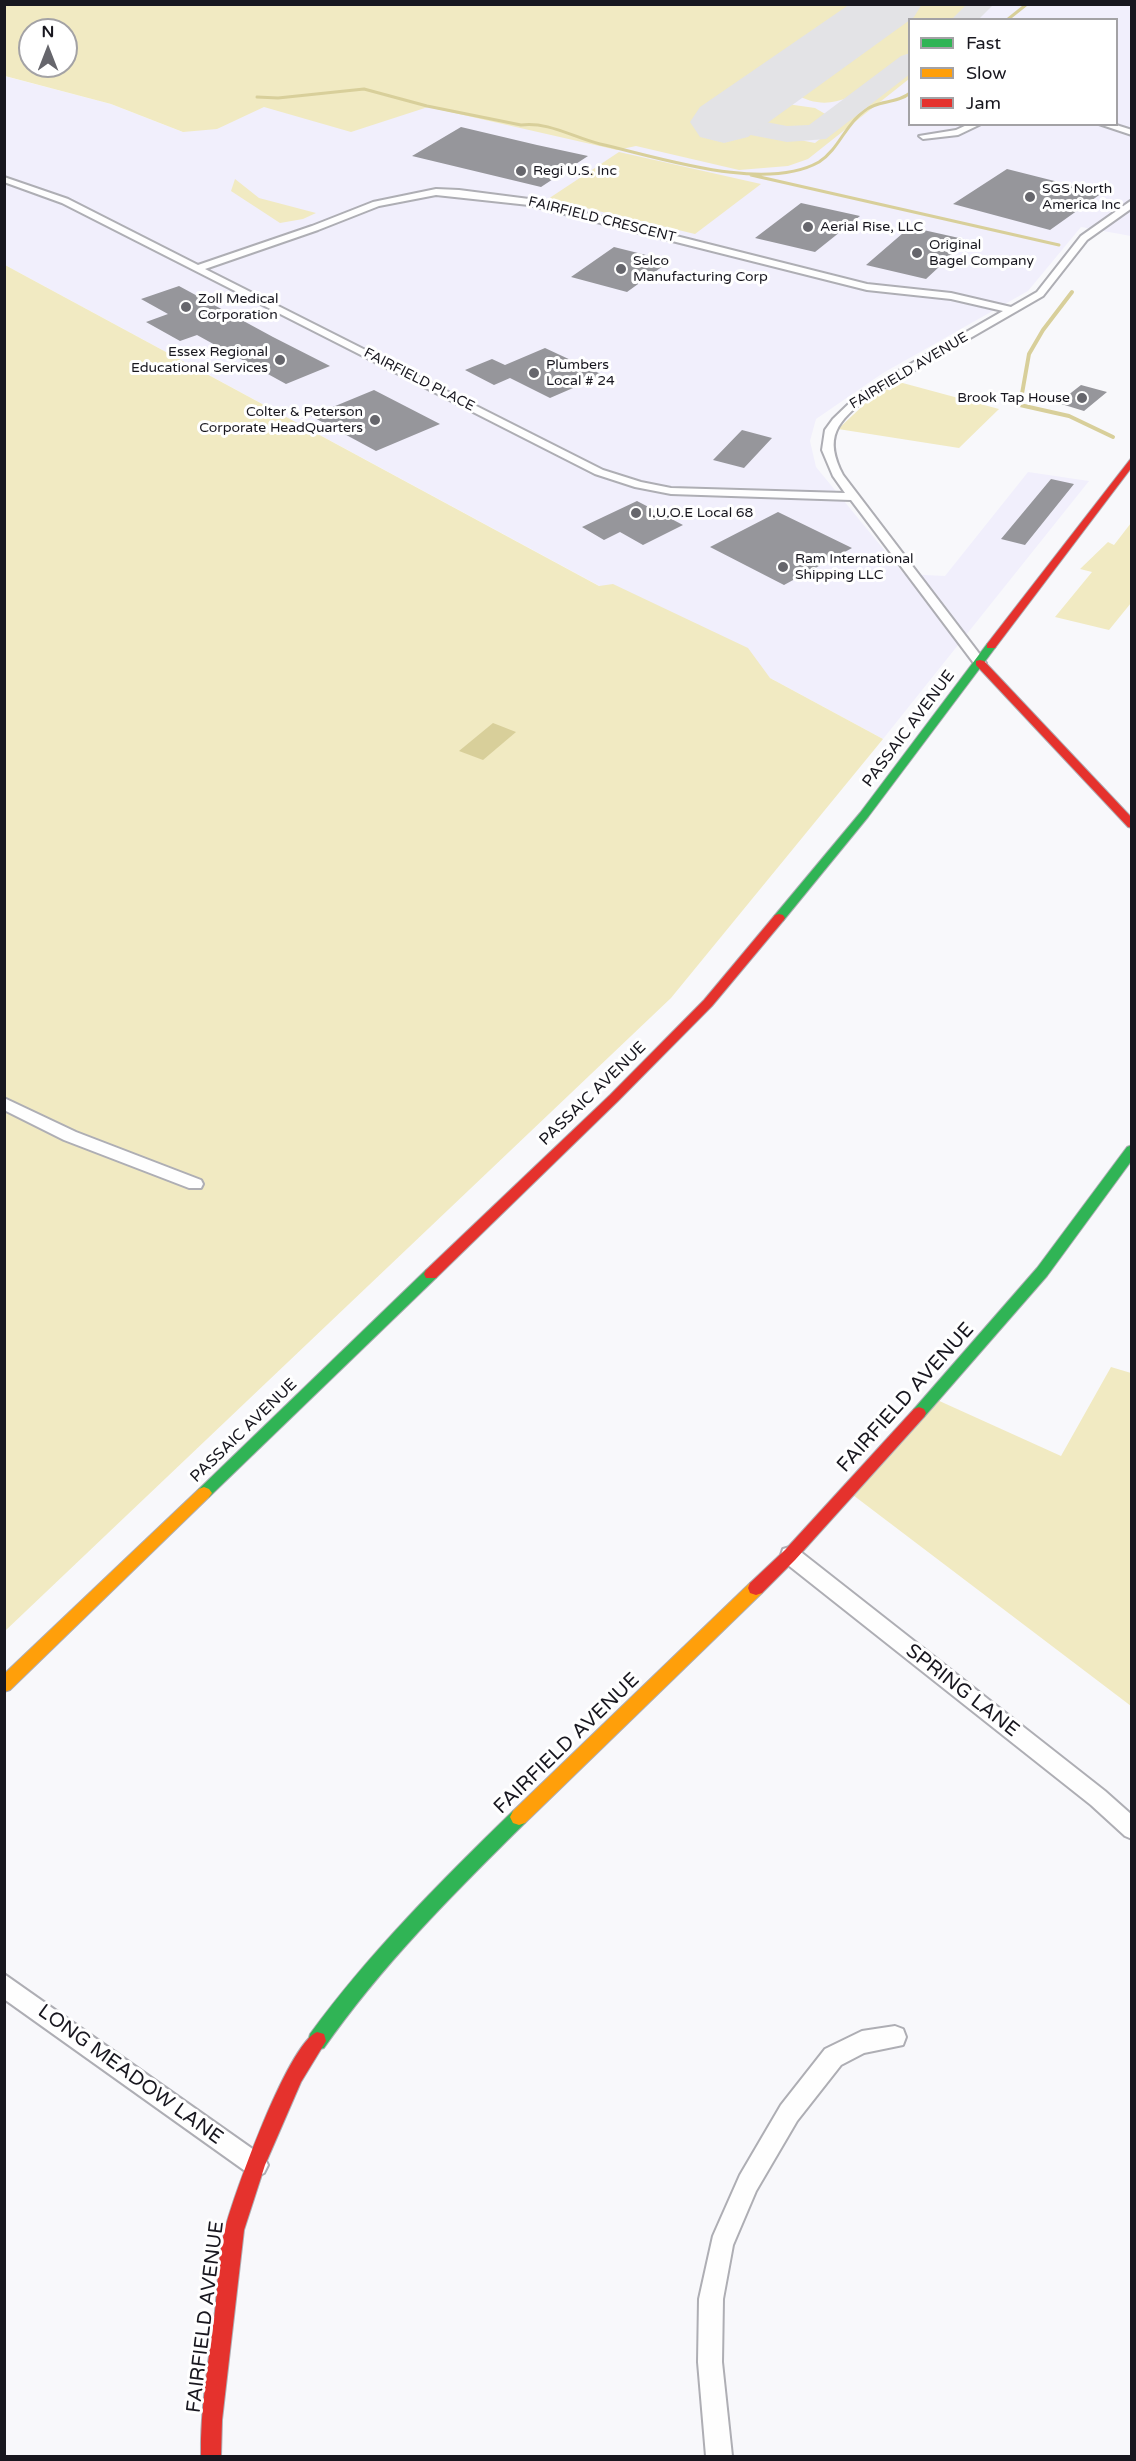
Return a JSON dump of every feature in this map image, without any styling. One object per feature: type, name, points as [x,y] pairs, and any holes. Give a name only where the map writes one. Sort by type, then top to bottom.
[{"type":"main road","name":"PASSAIC AVENUE","points":[[4,1685],[614,1098],[708,1003],[864,815],[1131,460]]},
{"type":"main road","name":"FAIRFIELD AVENUE","points":[[980,663],[1131,825]]},
{"type":"main road","name":"FAIRFIELD AVENUE","points":[[212,2457],[214,2409],[234,2230],[255,2165],[294,2075],[331,2020],[378,1960],[450,1884],[790,1555],[981,1344],[1042,1272],[1131,1150]]},
{"type":"street","points":[[923,135],[958,132],[972,126]]},
{"type":"street","points":[[1109,126],[1131,134]]},
{"type":"street","name":"FAIRFIELD PLACE","points":[[4,179],[65,201],[599,472],[639,485],[671,491],[856,497]]},
{"type":"street","name":"FAIRFIELD CRESCENT","points":[[198,268],[315,228],[376,204],[436,192],[466,193],[529,202],[867,287],[951,296],[1012,310]]},
{"type":"street","name":"FAIRFIELD AVENUE","points":[[980,663],[838,476],[828,457],[827,448],[832,423],[864,395],[1040,294],[1084,238],[1131,203]]},
{"type":"street","points":[[4,1103],[70,1136],[195,1184]]},
{"type":"street","name":"SPRING LANE","points":[[790,1555],[1098,1798],[1131,1829]]},
{"type":"street","name":"LONG MEADOW LANE","points":[[4,1985],[255,2165]]},
{"type":"street","points":[[719,2457],[710,2362],[711,2299],[721,2244],[748,2182],[789,2113],[833,2057],[862,2042],[895,2037]]},
{"type":"shaded area","points":[[4,5],[866,5],[704,121],[815,143],[908,70],[908,80],[808,159],[788,166],[739,170],[636,146],[617,150],[428,107],[351,132],[264,107],[217,129],[183,132],[111,104],[5,76]]},
{"type":"shaded area","points":[[5,5],[1131,5],[1131,236],[1081,227],[1028,291],[883,373],[816,419],[810,441],[816,467],[904,574],[945,576],[1028,472],[1089,481],[883,739],[5,265],[4,76],[111,104],[183,132],[78,40],[78,18],[18,18]]},
{"type":"shaded area","points":[[906,5],[973,5],[954,18],[908,18],[908,54],[856,94],[826,103],[811,101],[794,93],[796,85]]},
{"type":"shaded area","points":[[787,104],[815,108],[827,115],[812,127],[788,131],[766,127],[758,123],[754,117],[768,107]]},
{"type":"shaded area","points":[[619,152],[761,184],[695,234],[548,199]]},
{"type":"shaded area","points":[[235,179],[259,198],[316,213],[303,219],[280,223],[231,191]]},
{"type":"shaded area","points":[[5,265],[599,586],[613,584],[748,648],[770,678],[883,739],[671,998],[5,1631]]},
{"type":"shaded area","points":[[899,382],[999,409],[959,448],[838,429],[869,400]]},
{"type":"shaded area","points":[[1131,523],[1131,603],[1109,630],[1055,617],[1092,572],[1080,569],[1108,542],[1114,545]]},
{"type":"shaded area","points":[[493,723],[516,732],[483,760],[459,751]]},
{"type":"shaded area","points":[[1111,1367],[1131,1373],[1131,1706],[845,1489],[935,1399],[1061,1456]]},
{"type":"building","name":"Regi U.S. Inc","points":[[461,127],[588,156],[541,187],[412,156]]},
{"type":"building","name":"SGS North America Inc","points":[[1007,169],[1102,193],[1050,230],[953,204]]},
{"type":"building","name":"Aerial Rise, LLC","points":[[801,203],[860,216],[815,252],[755,238]]},
{"type":"building","name":"Original Bagel Company","points":[[910,227],[968,240],[926,279],[866,265]]},
{"type":"building","name":"Selco Manufacturing Corp","points":[[614,247],[670,261],[627,292],[571,277]]},
{"type":"building","points":[[179,286],[330,366],[286,384],[197,335],[180,341],[146,322],[168,314],[141,299]]},
{"type":"building","name":"Plumbers Local # 24","points":[[545,348],[603,375],[550,398],[510,378],[494,385],[465,370],[492,359],[505,365]]},
{"type":"building","name":"Brook Tap House","points":[[1081,385],[1107,392],[1084,411],[1058,403]]},
{"type":"building","name":"Colter & Peterson Corporate HeadQuarters","points":[[374,390],[440,424],[376,451],[311,416]]},
{"type":"building","points":[[742,430],[772,438],[744,468],[713,460]]},
{"type":"building","points":[[1051,479],[1074,484],[1025,545],[1001,539]]},
{"type":"building","name":"I.U.O.E Local 68","points":[[637,501],[683,525],[643,545],[620,532],[604,540],[582,527]]},
{"type":"building","name":"Ram International Shipping LLC","points":[[778,512],[852,548],[784,585],[710,547]]},
{"type":"waterway","points":[[1010,18],[1027,4]]},
{"type":"waterway","points":[[257,97],[278,98],[364,89],[427,106],[521,125],[541,125],[600,144],[680,164],[711,170],[770,174],[796,171],[819,162],[832,151],[852,123],[864,111],[908,94]]},
{"type":"waterway","points":[[751,175],[1059,245]]},
{"type":"waterway","points":[[1072,292],[1043,330],[1029,354],[1020,405],[1069,416],[1113,437]]},
{"type":"taxiway","points":[[965,18],[982,4]]},
{"type":"taxiway","points":[[724,122],[787,134],[816,133],[908,63]]},
{"type":"runway","points":[[724,122],[892,4]]},
{"type":"traffic: fast","points":[[779,918],[864,815],[991,646]]},
{"type":"traffic: fast","points":[[919,1413],[1042,1272],[1132,1150]]},
{"type":"traffic: fast","points":[[204,1493],[431,1274]]},
{"type":"traffic: fast","points":[[317,2041],[362,1980],[412,1924],[519,1817]]},
{"type":"traffic: slow","points":[[4,1685],[204,1493]]},
{"type":"traffic: slow","points":[[519,1817],[756,1588]]},
{"type":"traffic: jam","points":[[991,646],[1132,460]]},
{"type":"traffic: jam","points":[[980,663],[1132,825]]},
{"type":"traffic: jam","points":[[431,1274],[614,1098],[708,1003],[779,918]]},
{"type":"traffic: jam","points":[[756,1588],[790,1555],[919,1413]]},
{"type":"traffic: jam","points":[[211,2456],[212,2420],[234,2230],[256,2165],[294,2075],[317,2041]]},
{"type":"place","name":"Regi U.S. Inc","points":[[521,171]]},
{"type":"place","name":"SGS North America Inc","points":[[1030,197]]},
{"type":"place","name":"Aerial Rise, LLC","points":[[808,227]]},
{"type":"place","name":"Original Bagel Company","points":[[917,253]]},
{"type":"place","name":"Selco Manufacturing Corp","points":[[621,269]]},
{"type":"place","name":"Zoll Medical Corporation","points":[[186,307]]},
{"type":"place","name":"Essex Regional Educational Services","points":[[280,360]]},
{"type":"place","name":"Plumbers Local # 24","points":[[534,373]]},
{"type":"place","name":"Brook Tap House","points":[[1082,398]]},
{"type":"place","name":"Colter & Peterson Corporate HeadQuarters","points":[[375,420]]},
{"type":"place","name":"I.U.O.E Local 68","points":[[636,513]]},
{"type":"place","name":"Ram International Shipping LLC","points":[[783,567]]}]
